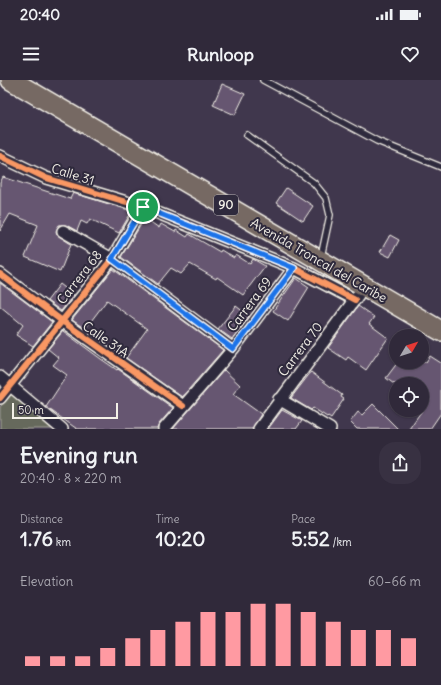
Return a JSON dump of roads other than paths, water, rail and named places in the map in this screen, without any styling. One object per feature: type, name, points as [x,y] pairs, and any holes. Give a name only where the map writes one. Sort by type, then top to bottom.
[{"type":"highway","name":"Avenida Troncal del Caribe","points":[[11,80],[320,260],[359,293],[441,331]]},
{"type":"street","name":"Calle 31","points":[[0,156],[46,178],[143,207],[359,293]]},
{"type":"street","name":"Carrera 68","points":[[0,398],[112,259],[143,207]]},
{"type":"street","points":[[64,231],[112,259],[233,349]]},
{"type":"street","name":"Carrera 69","points":[[164,429],[233,349],[294,268]]},
{"type":"street","name":"Calle 31A","points":[[0,274],[62,321],[183,406]]},
{"type":"street","name":"Carrera 70","points":[[259,429],[279,399],[359,293]]},
{"type":"street","points":[[0,377],[62,429]]},
{"type":"street","points":[[279,399],[330,429]]},
{"type":"lane","points":[[263,80],[376,141],[441,167]]},
{"type":"lane","points":[[247,135],[314,183],[326,198],[330,215],[320,260]]}]
